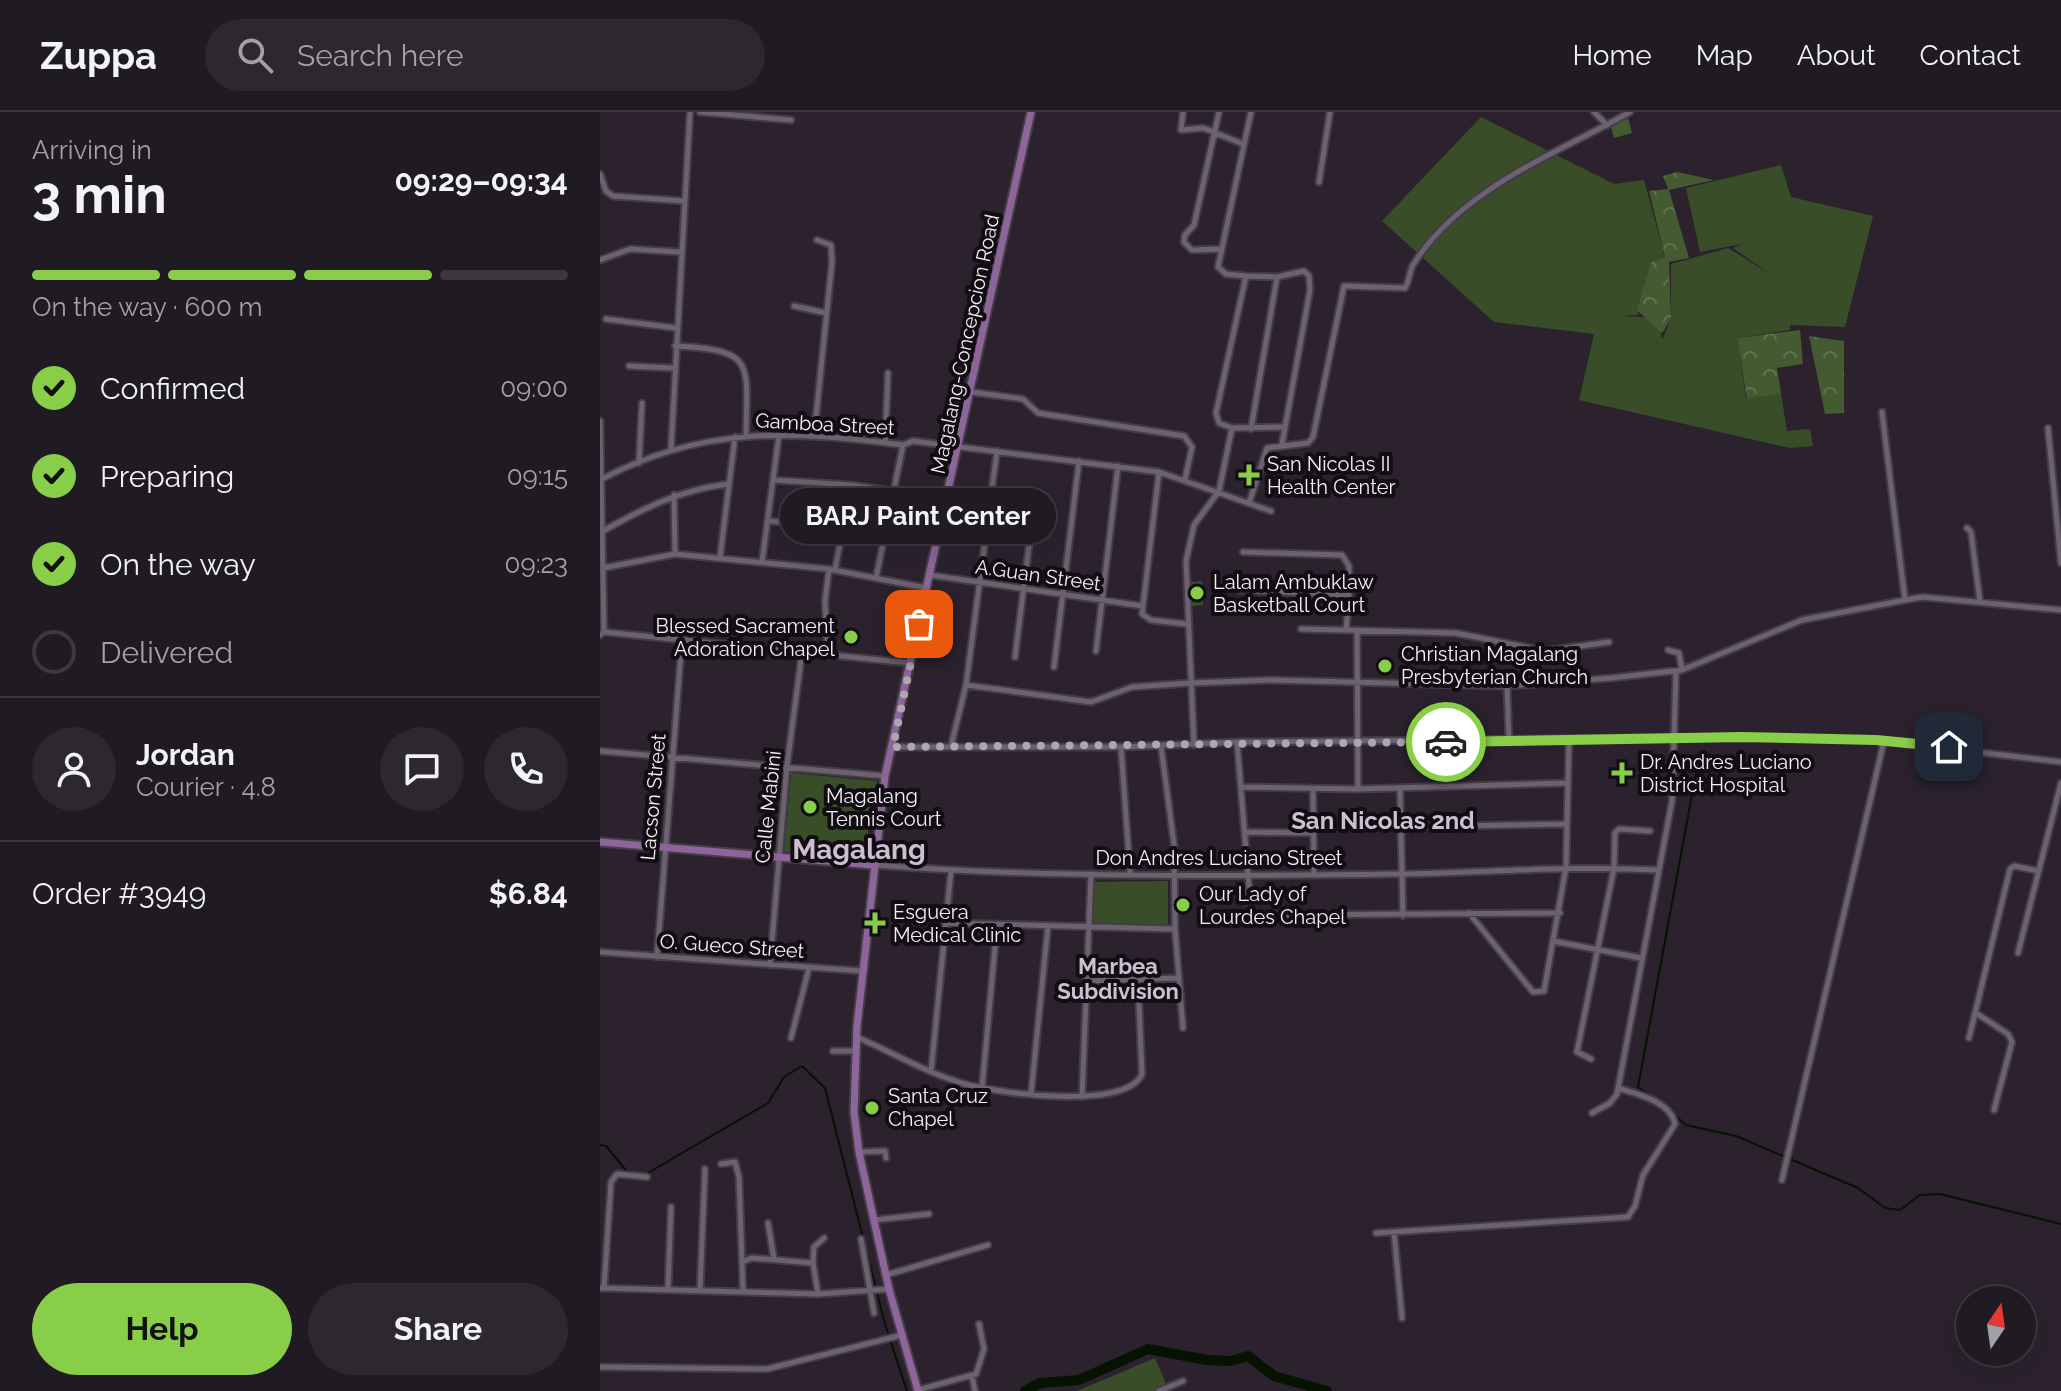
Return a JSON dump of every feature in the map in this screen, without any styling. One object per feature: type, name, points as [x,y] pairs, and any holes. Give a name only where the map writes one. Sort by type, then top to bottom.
[{"type":"main road","name":"Magalang-Concepcion Road","points":[[918,1390],[903,1335],[886,1290],[886,1275],[859,1152],[854,1112],[856,1037],[885,776],[1031,112]]},
{"type":"main road","points":[[600,842],[873,865]]},
{"type":"street","points":[[671,449],[673,368],[690,112]]},
{"type":"street","points":[[700,112],[754,120],[791,120]]},
{"type":"street","points":[[1183,112],[1181,130],[1203,128],[1213,135],[1241,141],[1243,145]]},
{"type":"street","points":[[1219,112],[1194,225],[1185,235],[1184,242],[1192,250],[1220,249]]},
{"type":"street","points":[[1251,112],[1220,249],[1219,270],[1246,276],[1277,277],[1304,271],[1309,276],[1310,290],[1282,444]]},
{"type":"street","points":[[1319,182],[1330,112]]},
{"type":"street","points":[[1594,112],[1607,125]]},
{"type":"street","points":[[1249,503],[1263,454],[1272,446],[1308,443],[1313,437],[1344,286],[1405,288],[1413,266],[1428,247],[1489,190],[1630,112]]},
{"type":"street","points":[[600,174],[606,191],[613,196],[685,201]]},
{"type":"street","points":[[814,436],[832,246],[817,240]]},
{"type":"street","points":[[600,260],[626,250],[680,252]]},
{"type":"street","points":[[1246,276],[1216,415],[1219,423],[1232,428],[1283,427]]},
{"type":"street","points":[[1251,429],[1277,277]]},
{"type":"street","points":[[794,306],[826,313]]},
{"type":"street","points":[[606,319],[676,328]]},
{"type":"street","points":[[675,346],[719,349],[743,367],[747,379],[746,435]]},
{"type":"street","points":[[629,366],[673,368]]},
{"type":"street","points":[[885,443],[888,373]]},
{"type":"street","points":[[971,392],[1023,399],[1038,413],[1184,436],[1192,447],[1185,479]]},
{"type":"street","points":[[639,463],[642,403]]},
{"type":"street","points":[[1882,412],[1905,600]]},
{"type":"street","points":[[600,421],[602,633],[911,664]]},
{"type":"street","points":[[1194,745],[1185,577],[1190,532],[1219,491],[1232,428]]},
{"type":"street","points":[[2048,428],[2061,563]]},
{"type":"street","name":"Gamboa Street","points":[[601,479],[671,449],[746,435],[814,436],[903,445],[913,441],[1159,472],[1271,511]]},
{"type":"street","points":[[762,562],[779,435]]},
{"type":"street","points":[[720,557],[735,437]]},
{"type":"street","points":[[876,578],[903,445]]},
{"type":"street","points":[[951,746],[966,685],[997,451]]},
{"type":"street","points":[[1054,667],[1079,461]]},
{"type":"street","points":[[1096,651],[1118,466]]},
{"type":"street","points":[[1143,606],[1159,472]]},
{"type":"street","points":[[774,480],[851,485],[947,499]]},
{"type":"street","points":[[602,532],[674,495],[701,487],[729,484]]},
{"type":"street","points":[[828,655],[825,601],[851,485]]},
{"type":"street","points":[[674,495],[675,554]]},
{"type":"street","points":[[769,521],[843,527]]},
{"type":"street","points":[[1015,657],[1032,522]]},
{"type":"street","points":[[1967,528],[1971,532],[1980,602]]},
{"type":"street","points":[[1243,552],[1342,555],[1349,566],[1346,630]]},
{"type":"street","points":[[603,568],[675,554],[832,569],[927,589]]},
{"type":"street","name":"A.Guan Street","points":[[930,575],[1143,606],[1146,618],[1186,624]]},
{"type":"street","points":[[1240,590],[1349,595]]},
{"type":"street","points":[[966,685],[1091,702],[1132,687],[1191,683],[1270,680],[1507,686],[1679,671],[1802,620],[1905,600],[1980,602],[2061,610]]},
{"type":"street","points":[[1301,629],[1456,633],[1545,651],[1609,642]]},
{"type":"street","points":[[1357,630],[1358,789]]},
{"type":"street","name":"Lacson Street","points":[[657,957],[682,640]]},
{"type":"street","points":[[1592,1113],[1614,1100],[1618,1088],[1672,801],[1679,653],[1668,650]]},
{"type":"street","name":"Calle Mabini","points":[[770,965],[787,765],[802,653]]},
{"type":"street","points":[[1507,686],[1509,742]]},
{"type":"street","points":[[893,747],[1676,739],[1884,741],[2061,762]]},
{"type":"street","points":[[1469,913],[1535,992],[1544,991],[1566,867],[1569,740]]},
{"type":"street","points":[[1782,1180],[1884,741]]},
{"type":"street","points":[[1237,742],[1251,910],[1255,915],[1560,913]]},
{"type":"street","points":[[1161,746],[1174,873],[1183,1028]]},
{"type":"street","points":[[1121,747],[1130,872]]},
{"type":"street","points":[[600,751],[885,776]]},
{"type":"street","points":[[1241,787],[1313,790],[1568,783]]},
{"type":"street","points":[[2018,953],[2061,783]]},
{"type":"street","points":[[1400,788],[1403,916]]},
{"type":"street","points":[[1313,790],[1314,874]]},
{"type":"street","points":[[1401,827],[1567,824]]},
{"type":"street","points":[[1591,1059],[1577,1052],[1614,868],[1617,831],[1650,831]]},
{"type":"street","points":[[1245,832],[1313,833]]},
{"type":"street","name":"Don Andres Luciano Street","points":[[873,865],[951,871],[1091,874],[1401,874],[1566,867],[1658,870]]},
{"type":"street","points":[[1969,1038],[2010,869],[2014,866],[2039,871]]},
{"type":"street","points":[[931,1072],[951,871]]},
{"type":"street","points":[[1082,1097],[1091,874]]},
{"type":"street","points":[[948,923],[1175,929]]},
{"type":"street","points":[[982,1088],[997,925]]},
{"type":"street","points":[[1031,1094],[1048,926]]},
{"type":"street","points":[[1553,941],[1641,958]]},
{"type":"street","name":"O. Gueco Street","points":[[600,952],[862,971]]},
{"type":"street","points":[[791,1038],[809,968]]},
{"type":"street","points":[[1088,981],[1179,978]]},
{"type":"street","points":[[856,1037],[931,1072],[982,1088],[1082,1097],[1107,1093],[1140,1079],[1138,980]]},
{"type":"street","points":[[1976,1013],[2008,1034],[2012,1042],[1994,1110]]},
{"type":"street","points":[[833,1051],[855,1051]]},
{"type":"street","points":[[1376,1233],[1632,1215],[1643,1175],[1675,1124],[1671,1114],[1658,1104],[1618,1088]]},
{"type":"street","points":[[859,1152],[885,1151],[886,1158]]},
{"type":"street","points":[[721,1164],[734,1162],[738,1171],[743,1291]]},
{"type":"street","points":[[700,1290],[705,1169]]},
{"type":"street","points":[[647,1177],[617,1174],[611,1182],[602,1288],[818,1294],[886,1290]]},
{"type":"street","points":[[668,1289],[671,1207]]},
{"type":"street","points":[[873,1221],[929,1214]]},
{"type":"street","points":[[768,1223],[774,1259]]},
{"type":"street","points":[[1394,1232],[1402,1318]]},
{"type":"street","points":[[818,1294],[814,1247],[824,1238]]},
{"type":"street","points":[[861,1239],[874,1313]]},
{"type":"street","points":[[886,1275],[988,1245]]},
{"type":"street","points":[[742,1262],[752,1258],[813,1263]]},
{"type":"street","points":[[918,1390],[972,1376],[978,1371],[984,1352],[979,1324]]},
{"type":"street","points":[[600,1367],[767,1369],[903,1335]]},
{"type":"street","points":[[972,1376],[975,1391]]},
{"type":"street","points":[[1159,1391],[1183,1381]]},
{"type":"green space","points":[[1627,114],[1632,133],[1614,138],[1610,124]]},
{"type":"green space","points":[[1481,117],[1614,184],[1644,180],[1665,257],[1651,262],[1638,315],[1622,316],[1659,318],[1662,340],[1671,319],[1671,264],[1728,248],[1770,274],[1733,248],[1742,244],[1700,252],[1686,188],[1781,165],[1791,197],[1873,216],[1845,327],[1790,325],[1790,330],[1737,338],[1746,398],[1781,393],[1787,431],[1810,429],[1813,446],[1790,448],[1579,400],[1594,334],[1494,322],[1382,221]]},
{"type":"green space","points":[[1677,172],[1714,180],[1669,190],[1689,258],[1669,262],[1671,319],[1662,333],[1637,310],[1651,262],[1665,257],[1649,191],[1668,189],[1663,176]]},
{"type":"green space","points":[[1800,330],[1803,364],[1777,368],[1781,393],[1747,399],[1737,338]]},
{"type":"green space","points":[[1809,336],[1844,341],[1844,413],[1825,414]]},
{"type":"green space","points":[[852,426],[875,430],[874,440],[850,436]]},
{"type":"green space","name":"Lalam Ambuklaw Basketball Court","points":[[1202,581],[1203,605],[1192,606],[1190,582]]},
{"type":"green space","points":[[791,773],[877,781],[864,858],[784,852]]},
{"type":"green space","points":[[1168,881],[1168,925],[1093,926],[1092,882]]},
{"type":"green space","points":[[1155,1358],[1167,1386],[1156,1391],[1077,1391]]},
{"type":"waterway","points":[[1650,1096],[1638,1087],[1699,757]]},
{"type":"waterway","points":[[646,1174],[768,1103],[784,1077],[802,1066],[825,1088],[885,1324],[907,1391]]},
{"type":"waterway","points":[[1671,1112],[1686,1125],[1736,1136],[1858,1188],[1885,1208],[1900,1210],[1920,1195],[1940,1194],[2061,1224]]},
{"type":"waterway","points":[[600,1145],[606,1146],[629,1174]]},
{"type":"waterway","points":[[1025,1391],[1040,1383],[1079,1380],[1148,1349],[1207,1360],[1231,1361],[1248,1356],[1274,1376],[1327,1391]]},
{"type":"way so far","points":[[919,624],[893,747],[1446,742]]},
{"type":"place","name":"San Nicolas II Health Center","points":[[1249,475]]},
{"type":"place","name":"Lalam Ambuklaw Basketball Court","points":[[1197,593]]},
{"type":"place","name":"BARJ Paint Center","points":[[919,624]]},
{"type":"place","name":"Blessed Sacrament Adoration Chapel","points":[[851,637]]},
{"type":"place","name":"Christian Magalang Presbyterian Church","points":[[1385,666]]},
{"type":"place","name":"Dr. Andres Luciano District Hospital","points":[[1622,773]]},
{"type":"place","name":"Magalang Tennis Court","points":[[810,807]]},
{"type":"place","name":"Our Lady of Lourdes Chapel","points":[[1183,905]]},
{"type":"place","name":"Esguera Medical Clinic","points":[[875,923]]},
{"type":"place","name":"Santa Cruz Chapel","points":[[872,1108]]},
{"type":"district","name":"San Nicolas 2nd","points":[[1383,821]]},
{"type":"district","name":"Magalang","points":[[859,849]]},
{"type":"district","name":"Marbea Subdivision","points":[[1118,978]]},
{"type":"route","points":[[1446,742],[1742,737],[1876,740],[1949,747]]}]
